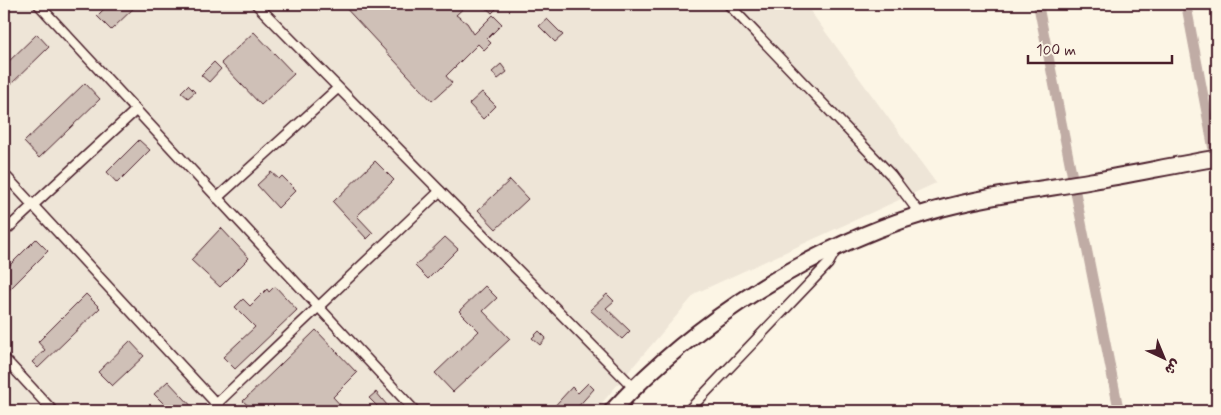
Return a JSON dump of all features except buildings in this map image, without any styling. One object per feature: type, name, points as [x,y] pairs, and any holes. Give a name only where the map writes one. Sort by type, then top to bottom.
[{"type":"main road","points":[[612,411],[710,323],[789,272],[837,248],[921,215],[974,200],[1217,158]]},
{"type":"street","points":[[38,4],[415,411]]},
{"type":"street","points":[[256,4],[635,389]]},
{"type":"street","points":[[728,4],[891,175],[921,215]]},
{"type":"street","points":[[217,198],[338,88]]},
{"type":"street","points":[[4,232],[136,110]]},
{"type":"street","points":[[4,174],[220,408]]},
{"type":"street","points":[[209,411],[220,408],[318,307],[440,191]]},
{"type":"street","points":[[688,411],[828,264],[837,248]]},
{"type":"street","points":[[4,358],[53,411]]},
{"type":"shaded area","points":[[4,4],[805,4],[936,183],[696,293],[595,411],[4,411]]},
{"type":"waterway","points":[[1038,4],[1119,411]]},
{"type":"waterway","points":[[1186,4],[1217,168]]}]
